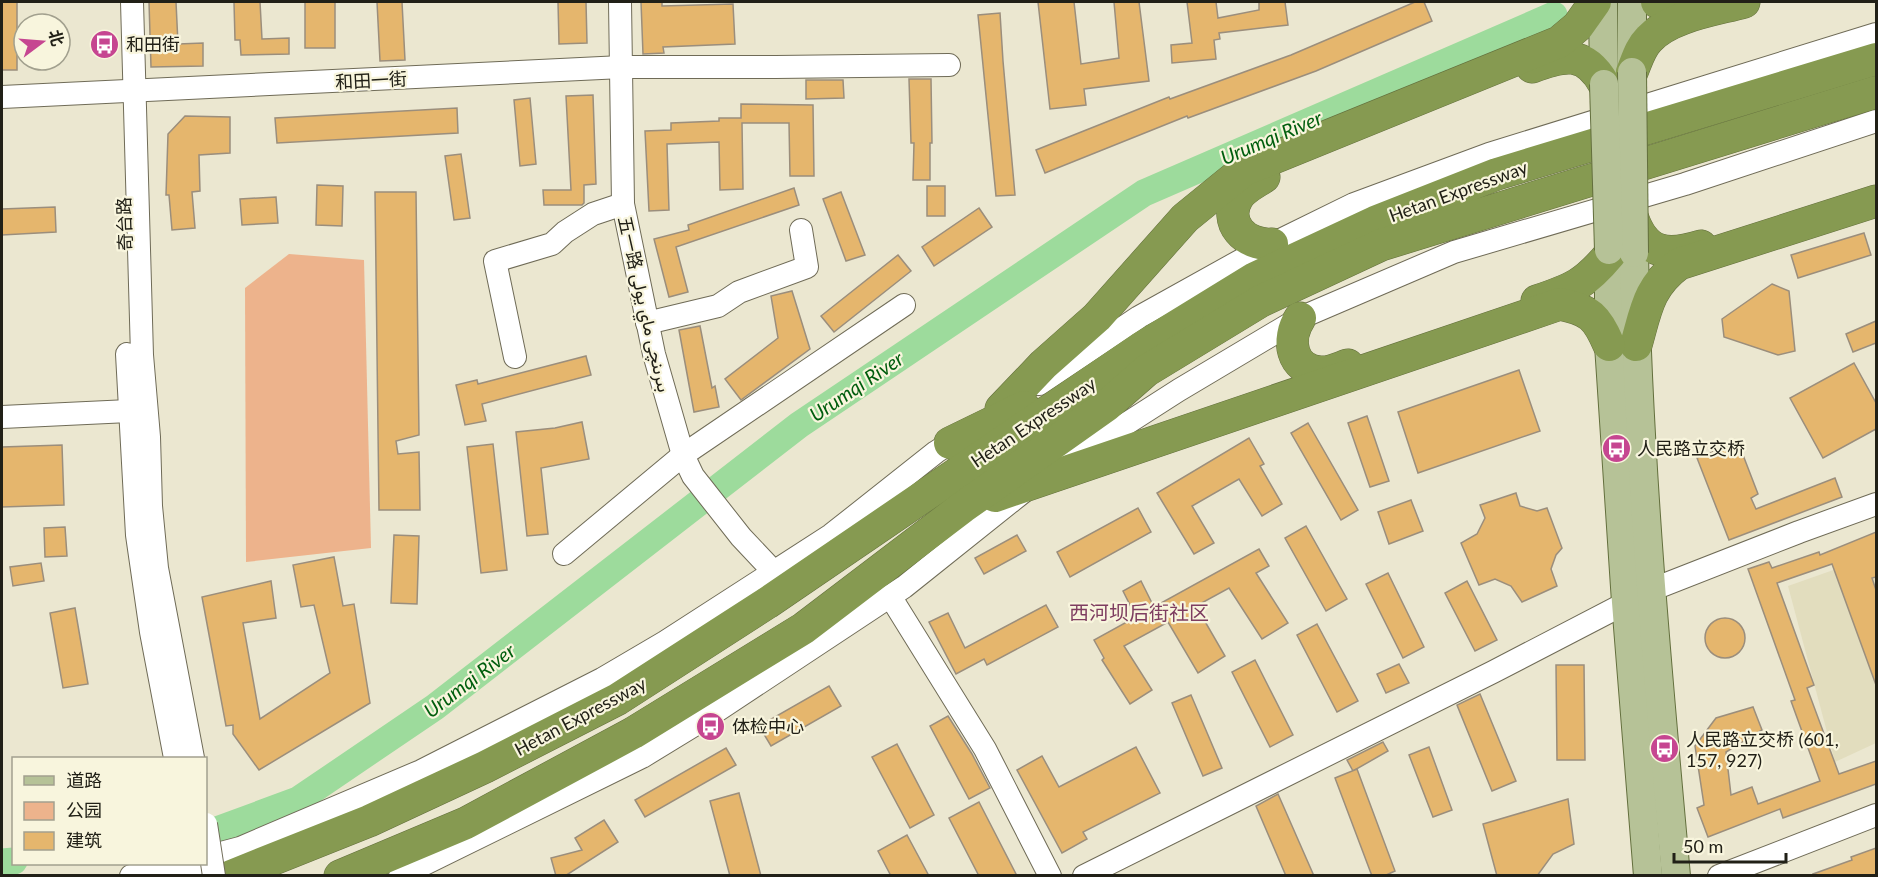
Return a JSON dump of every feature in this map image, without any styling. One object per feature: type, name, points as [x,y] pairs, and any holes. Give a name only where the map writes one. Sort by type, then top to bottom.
[{"type":"highway","points":[[1001,409],[1044,364],[1097,317],[1185,218],[1244,170],[1559,42],[1578,26],[1595,2]]},
{"type":"highway","points":[[1657,2],[1669,4],[1689,2]]},
{"type":"highway","points":[[1632,72],[1639,54],[1649,39],[1663,27],[1680,19],[1744,2]]},
{"type":"highway","points":[[1272,244],[1262,245],[1244,237],[1237,229],[1233,210],[1242,192],[1280,166],[1561,57],[1575,58],[1587,63],[1597,72],[1604,84]]},
{"type":"highway","name":"Hetan Expressway","points":[[231,876],[369,821],[485,767],[618,699],[767,603],[1122,360],[1255,278],[1375,222],[1497,174],[1876,59]]},
{"type":"highway","name":"Hetan Expressway","points":[[340,876],[466,823],[633,733],[804,628],[963,507],[1106,405],[1146,371],[1261,300],[1381,245],[1876,92]]},
{"type":"highway","points":[[1633,219],[1638,231],[1650,245],[1668,252],[1680,252],[1876,192]]},
{"type":"highway","points":[[963,507],[1560,304],[1579,308],[1592,316],[1622,345],[1654,289],[1665,275],[1679,264],[1876,201]]},
{"type":"highway","points":[[1300,318],[1291,336],[1295,356],[1310,370],[1330,372],[1568,291],[1592,275],[1618,252]]},
{"type":"highway","points":[[950,443],[1122,360]]},
{"type":"main road","points":[[1603,2],[1604,84],[1618,252],[1638,596],[1648,876]]},
{"type":"main road","points":[[1618,252],[1633,219],[1632,2]]},
{"type":"main road","points":[[1638,596],[1676,876]]},
{"type":"street","name":"奇台路","points":[[118,2],[127,92],[142,356],[140,441]]},
{"type":"street","name":"奇台路","points":[[132,2],[127,92],[129,411],[140,441]]},
{"type":"street","name":"五一路 بىرىنچى ماي يولى","points":[[620,2],[623,204],[647,323],[683,455],[693,476],[741,537],[774,572]]},
{"type":"street","points":[[207,857],[240,848],[421,771],[602,679],[665,642],[831,534],[950,443],[1139,317],[1272,244],[1354,204],[1490,154],[1638,106],[1876,34]]},
{"type":"street","name":"和田一街","points":[[2,97],[622,67],[949,65]]},
{"type":"street","points":[[400,876],[642,757],[709,716],[904,587],[1035,482],[1179,390],[1300,318],[1454,252],[1685,184],[1876,121]]},
{"type":"street","points":[[515,357],[495,261],[552,244],[565,232],[594,214],[623,204]]},
{"type":"street","points":[[647,323],[718,306],[739,292],[807,267],[801,230]]},
{"type":"street","points":[[564,554],[683,455],[904,305]]},
{"type":"street","points":[[2,417],[129,411]]},
{"type":"street","points":[[140,441],[136,535],[175,757]]},
{"type":"street","points":[[140,441],[151,507],[157,568],[193,757]]},
{"type":"street","points":[[1084,876],[1493,672],[1638,596],[1876,504]]},
{"type":"street","points":[[890,596],[985,749],[1050,876]]},
{"type":"street","points":[[1719,876],[1876,815]]},
{"type":"street","points":[[207,830],[214,876]]},
{"type":"street","points":[[132,876],[176,865]]},
{"type":"shaded area","points":[[1876,555],[1876,743],[1835,762],[1788,586]]},
{"type":"green space","points":[[289,254],[364,260],[371,548],[246,562],[245,288]]},
{"type":"building","points":[[2,2],[17,2],[17,12],[12,12],[12,70],[2,70]]},
{"type":"building","points":[[149,2],[176,2],[178,44],[203,43],[203,66],[151,67]]},
{"type":"building","points":[[234,2],[260,2],[262,39],[289,38],[289,54],[241,55],[240,40],[235,40]]},
{"type":"building","points":[[305,2],[335,2],[335,48],[305,48]]},
{"type":"building","points":[[377,2],[402,2],[405,60],[380,61]]},
{"type":"building","points":[[558,2],[586,2],[587,43],[559,44]]},
{"type":"building","points":[[641,2],[662,2],[662,6],[733,4],[735,44],[663,47],[664,53],[643,54]]},
{"type":"building","points":[[1038,2],[1074,2],[1081,64],[1119,58],[1114,2],[1139,2],[1149,81],[1084,89],[1086,105],[1050,109]]},
{"type":"building","points":[[1187,2],[1216,2],[1218,18],[1259,10],[1259,2],[1285,2],[1288,25],[1219,33],[1220,39],[1214,40],[1216,59],[1172,63],[1171,45],[1192,43]]},
{"type":"building","points":[[1415,2],[1424,2],[1432,21],[1316,71],[1188,118],[1187,116],[1045,173],[1036,150],[1169,97],[1170,99],[1291,55]]},
{"type":"building","points":[[1000,13],[1015,195],[996,196],[978,15]]},
{"type":"building","points":[[909,79],[931,79],[930,180],[913,180],[914,143],[911,143]]},
{"type":"building","points":[[806,80],[843,80],[844,98],[806,99]]},
{"type":"building","points":[[593,95],[596,184],[584,185],[582,205],[544,205],[543,190],[571,190],[566,96]]},
{"type":"building","points":[[530,98],[536,164],[520,166],[514,100]]},
{"type":"building","points":[[741,104],[813,105],[814,176],[790,176],[789,123],[742,123],[743,189],[720,190],[719,142],[667,144],[669,210],[649,211],[645,131],[671,130],[671,123],[741,118]]},
{"type":"building","points":[[457,108],[458,133],[277,143],[275,118]]},
{"type":"building","points":[[185,116],[230,117],[230,153],[199,155],[200,191],[192,192],[195,228],[172,230],[169,195],[166,195],[168,134]]},
{"type":"building","points":[[461,154],[470,218],[454,220],[445,156]]},
{"type":"building","points":[[317,185],[343,186],[342,226],[316,225]]},
{"type":"building","points":[[927,186],[945,186],[945,216],[927,216]]},
{"type":"building","points":[[794,188],[799,205],[676,247],[688,292],[669,297],[654,239],[689,230],[688,225]]},
{"type":"building","points":[[375,192],[416,192],[419,435],[396,441],[398,454],[419,452],[420,510],[379,510]]},
{"type":"building","points":[[841,192],[865,255],[846,261],[823,199]]},
{"type":"building","points":[[276,197],[278,223],[242,225],[240,199]]},
{"type":"building","points":[[55,207],[56,232],[2,235],[2,209]]},
{"type":"building","points":[[979,208],[992,227],[934,266],[922,247]]},
{"type":"building","points":[[1864,233],[1871,255],[1798,278],[1791,255]]},
{"type":"building","points":[[898,255],[911,271],[834,332],[821,316]]},
{"type":"building","points":[[1772,284],[1789,291],[1795,351],[1778,355],[1724,337],[1722,319]]},
{"type":"building","points":[[792,291],[810,349],[741,400],[725,379],[778,338],[771,296]]},
{"type":"building","points":[[1876,321],[1876,343],[1853,352],[1846,334]]},
{"type":"building","points":[[700,326],[712,388],[715,386],[719,407],[694,412],[679,330]]},
{"type":"building","points":[[586,356],[591,375],[482,404],[486,421],[465,425],[456,385],[477,380],[478,384]]},
{"type":"building","points":[[1854,363],[1876,403],[1876,429],[1823,458],[1790,398]]},
{"type":"building","points":[[1519,370],[1540,431],[1418,473],[1398,412]]},
{"type":"building","points":[[1367,416],[1389,481],[1370,487],[1348,423]]},
{"type":"building","points":[[582,422],[589,459],[541,468],[548,534],[527,536],[516,432],[555,428]]},
{"type":"building","points":[[1308,423],[1358,510],[1341,520],[1291,433]]},
{"type":"building","points":[[1249,438],[1264,464],[1260,466],[1282,504],[1262,516],[1239,479],[1192,506],[1214,543],[1194,554],[1157,493]]},
{"type":"building","points":[[1738,442],[1758,494],[1751,498],[1756,509],[1835,478],[1842,497],[1729,540],[1697,458]]},
{"type":"building","points":[[493,444],[507,570],[481,573],[467,447]]},
{"type":"building","points":[[62,445],[64,505],[2,507],[2,447]]},
{"type":"building","points":[[1516,493],[1520,506],[1537,511],[1547,508],[1562,548],[1556,555],[1551,569],[1557,586],[1522,602],[1511,586],[1495,579],[1479,585],[1461,543],[1477,534],[1485,518],[1480,505]]},
{"type":"building","points":[[1411,500],[1423,531],[1389,544],[1378,512]]},
{"type":"building","points":[[1138,508],[1151,532],[1070,577],[1057,552]]},
{"type":"building","points":[[1306,526],[1347,599],[1326,611],[1285,538]]},
{"type":"building","points":[[65,527],[67,556],[45,557],[44,528]]},
{"type":"building","points":[[1876,532],[1876,577],[1872,578],[1876,590],[1876,685],[1832,564],[1777,583],[1814,685],[1807,688],[1839,774],[1876,761],[1876,784],[1783,818],[1780,809],[1708,837],[1697,808],[1704,805],[1695,746],[1716,718],[1753,707],[1762,730],[1726,752],[1731,795],[1752,787],[1758,804],[1820,781],[1791,701],[1795,700],[1748,569],[1769,562],[1772,568],[1819,552],[1820,555]]},
{"type":"building","points":[[394,535],[419,536],[417,604],[391,603]]},
{"type":"building","points":[[1017,535],[1026,551],[984,574],[975,558]]},
{"type":"building","points":[[1259,549],[1269,566],[1256,573],[1288,623],[1262,639],[1229,588],[1196,606],[1225,656],[1198,673],[1168,622],[1124,646],[1152,690],[1130,704],[1102,660],[1104,658],[1094,640],[1136,617],[1123,591],[1141,581],[1154,607]]},
{"type":"building","points":[[334,557],[343,606],[354,604],[370,703],[259,770],[233,734],[233,725],[226,726],[202,597],[271,581],[276,618],[243,623],[260,719],[330,673],[314,605],[301,607],[293,565]]},
{"type":"building","points":[[41,563],[44,581],[13,586],[10,567]]},
{"type":"building","points":[[1388,573],[1424,647],[1403,658],[1366,584]]},
{"type":"building","points":[[1467,581],[1497,640],[1475,651],[1445,593]]},
{"type":"building","points":[[1046,605],[1058,627],[987,665],[984,659],[956,674],[929,622],[948,613],[965,648]]},
{"type":"building","points":[[75,608],[88,684],[63,688],[50,613]]},
{"type":"building","points":[[1725,618],[1739,624],[1745,638],[1739,652],[1725,658],[1711,652],[1705,638],[1711,624]]},
{"type":"building","points":[[1317,624],[1358,701],[1337,712],[1297,635]]},
{"type":"building","points":[[1255,660],[1293,735],[1270,747],[1232,672]]},
{"type":"building","points":[[1399,664],[1409,683],[1386,693],[1377,674]]},
{"type":"building","points":[[1556,665],[1584,665],[1585,760],[1557,760]]},
{"type":"building","points":[[829,686],[841,706],[771,746],[759,726]]},
{"type":"building","points":[[1480,694],[1516,781],[1492,791],[1457,705]]},
{"type":"building","points":[[1191,695],[1222,768],[1203,776],[1172,703]]},
{"type":"building","points":[[948,716],[990,788],[969,799],[930,726]]},
{"type":"building","points":[[1383,742],[1388,751],[1353,771],[1347,760]]},
{"type":"building","points":[[897,744],[934,815],[910,828],[872,757]]},
{"type":"building","points":[[1136,747],[1160,793],[1083,832],[1087,839],[1062,853],[1017,770],[1042,756],[1059,787]]},
{"type":"building","points":[[1429,747],[1452,810],[1433,817],[1409,755]]},
{"type":"building","points":[[726,748],[736,765],[645,817],[635,800]]},
{"type":"building","points":[[1357,769],[1395,871],[1384,876],[1372,876],[1335,778]]},
{"type":"building","points":[[739,793],[761,876],[730,876],[710,801]]},
{"type":"building","points":[[1278,794],[1314,876],[1286,876],[1256,806]]},
{"type":"building","points":[[1568,799],[1574,844],[1553,854],[1537,876],[1497,876],[1483,824]]},
{"type":"building","points":[[979,802],[1017,876],[979,876],[949,818]]},
{"type":"building","points":[[604,820],[618,842],[565,876],[556,876],[551,858],[582,850],[575,838]]},
{"type":"building","points":[[907,835],[929,876],[891,876],[878,851]]},
{"type":"building","points":[[1876,848],[1876,876],[1814,876],[1813,874],[1852,860],[1851,857]]},
{"type":"waterway","name":"Urumqi River","points":[[207,834],[298,800],[435,707],[799,425],[1144,193],[1554,15]]},
{"type":"waterway","name":"Urumqi River","points":[[2,862],[12,861]]},
{"type":"place","name":"和田街","points":[[105,44]]},
{"type":"place","name":"人民路立交桥","points":[[1616,448]]},
{"type":"place","name":"体检中心","points":[[711,726]]},
{"type":"place","name":"人民路立交桥 (601, 157, 927)","points":[[1665,749]]},
{"type":"district","name":"西河坝后街社区","points":[[1139,612]]}]
